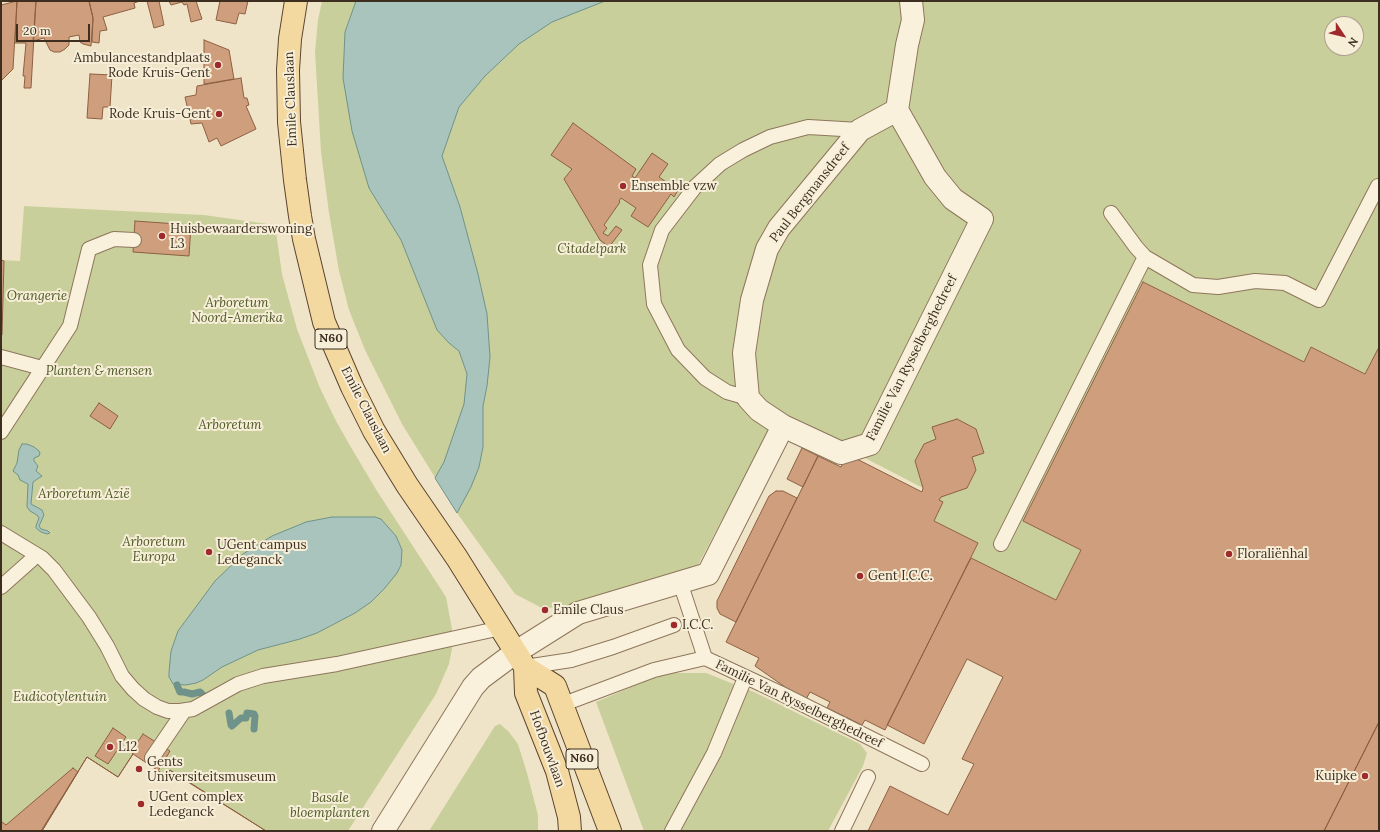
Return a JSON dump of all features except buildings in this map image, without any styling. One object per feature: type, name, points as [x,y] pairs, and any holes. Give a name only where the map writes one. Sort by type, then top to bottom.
[{"type":"main road","name":"Emile Clauslaan","points":[[296,1],[290,39],[288,70],[290,129],[295,180],[304,240],[324,322],[352,387],[374,431],[407,485],[457,558],[521,660]]},
{"type":"main road","name":"N60","points":[[521,660],[558,696],[610,831]]},
{"type":"main road","name":"Hofbouwlaan","points":[[521,660],[526,693],[557,771],[569,817],[570,831]]},
{"type":"street","points":[[898,110],[912,20],[911,1]]},
{"type":"street","name":"Paul Bergmansdreef","points":[[784,426],[759,410],[748,398],[744,353],[752,300],[767,249],[779,228],[860,130],[898,110]]},
{"type":"street","name":"Familie Van Rysselberghedreef","points":[[784,426],[840,453],[870,444],[982,219],[953,198],[935,177],[898,110]]},
{"type":"street","points":[[383,831],[473,686],[481,678],[521,660],[578,613],[708,574],[784,426]]},
{"type":"lane","name":"Paul Bergmansdreef","points":[[748,398],[727,392],[705,378],[678,350],[654,304],[650,265],[662,230],[695,187],[720,164],[743,150],[770,137],[808,127],[860,130]]},
{"type":"lane","points":[[1111,213],[1145,257],[1193,285],[1218,287],[1255,281],[1285,283],[1319,300],[1378,186]]},
{"type":"lane","points":[[3,425],[70,326],[89,249],[114,239],[134,240]]},
{"type":"lane","points":[[1001,544],[1145,257]]},
{"type":"lane","points":[[1,357],[42,368]]},
{"type":"lane","points":[[1,533],[37,555],[54,570],[89,617],[107,646],[122,676],[144,699],[157,707],[168,711],[184,711],[193,709],[238,684],[263,676],[337,664],[501,628]]},
{"type":"lane","points":[[1,587],[37,555]]},
{"type":"lane","points":[[680,582],[705,658]]},
{"type":"lane","points":[[521,660],[571,660],[613,647],[674,625]]},
{"type":"lane","name":"Familie Van Rysselberghedreef","points":[[558,696],[705,658],[745,678],[780,693],[922,764]]},
{"type":"lane","points":[[672,831],[714,753],[745,678]]},
{"type":"lane","points":[[152,758],[184,711]]},
{"type":"lane","points":[[842,831],[868,778]]},
{"type":"green space","name":"Citadelpark","points":[[322,1],[1379,1],[1379,347],[1365,374],[1312,347],[1304,362],[1143,282],[1023,521],[1081,550],[1056,600],[971,558],[978,543],[934,521],[943,503],[939,500],[941,497],[967,488],[976,470],[972,457],[984,453],[976,429],[957,419],[936,439],[924,444],[915,461],[923,488],[778,413],[697,567],[574,607],[542,608],[515,594],[457,513],[402,424],[365,350],[349,310],[339,271],[329,213],[321,152],[315,52],[318,20]]},
{"type":"green space","name":"UGent campus Ledeganck","points":[[24,206],[204,215],[275,225],[282,274],[297,329],[320,388],[335,419],[377,491],[446,597],[452,629],[452,649],[449,664],[436,694],[348,831],[266,831],[170,771],[166,776],[158,771],[170,751],[143,734],[131,752],[133,754],[118,777],[87,757],[42,831],[1,831],[1,260],[20,261]]},
{"type":"green space","points":[[664,673],[706,673],[754,692],[860,744],[867,753],[863,766],[828,831],[644,831],[596,702]]},
{"type":"green space","points":[[500,724],[509,732],[518,744],[538,815],[538,831],[429,831],[495,726]]},
{"type":"water","points":[[356,1],[605,1],[552,22],[519,44],[485,76],[459,107],[442,156],[460,207],[478,274],[487,314],[490,357],[483,406],[483,447],[479,467],[471,487],[457,513],[435,478],[444,462],[464,404],[467,374],[459,351],[437,330],[401,240],[369,188],[352,131],[343,78],[345,32]]},
{"type":"water","points":[[22,444],[27,444],[34,447],[40,453],[39,456],[34,458],[34,461],[38,466],[36,471],[42,476],[33,482],[31,504],[42,510],[44,515],[39,526],[41,529],[50,533],[47,534],[36,528],[39,518],[27,507],[28,484],[20,480],[18,475],[13,471],[17,463],[19,450]]},
{"type":"water","points":[[332,517],[375,517],[381,519],[396,536],[402,550],[401,565],[397,573],[384,589],[371,602],[355,613],[317,633],[258,650],[222,667],[196,683],[186,685],[173,684],[169,677],[169,672],[171,651],[178,631],[215,581],[243,554],[272,536],[306,522]]},
{"type":"waterway","points":[[177,685],[180,692],[192,694],[200,692],[203,695]]},
{"type":"waterway","points":[[229,713],[232,726],[241,718],[246,718],[247,713],[254,714],[254,729]]},
{"type":"place","name":"Ambulancestandplaats Rode Kruis-Gent","points":[[218,65]]},
{"type":"place","name":"Rode Kruis-Gent","points":[[219,114]]},
{"type":"place","name":"Ensemble vzw","points":[[623,186]]},
{"type":"place","name":"Huisbewaarderswoning L3","points":[[162,236]]},
{"type":"place","name":"UGent campus Ledeganck","points":[[209,552]]},
{"type":"place","name":"Floraliënhal","points":[[1229,554]]},
{"type":"place","name":"Gent I.C.C.","points":[[860,576]]},
{"type":"place","name":"Emile Claus","points":[[545,610]]},
{"type":"place","name":"I.C.C.","points":[[674,625]]},
{"type":"place","name":"L12","points":[[110,747]]},
{"type":"place","name":"Gents Universiteitsmuseum","points":[[139,769]]},
{"type":"place","name":"Kuipke","points":[[1365,776]]},
{"type":"place","name":"UGent complex Ledeganck","points":[[141,804]]},
{"type":"park label","name":"Orangerie","points":[[37,296]]},
{"type":"park label","name":"Arboretum Noord-Amerika","points":[[237,310]]},
{"type":"park label","name":"Planten & mensen","points":[[99,371]]},
{"type":"park label","name":"Arboretum","points":[[230,425]]},
{"type":"park label","name":"Arboretum Azië","points":[[84,494]]},
{"type":"park label","name":"Arboretum Europa","points":[[154,550]]},
{"type":"park label","name":"Eudicotylentuin","points":[[60,697]]},
{"type":"park label","name":"Basale bloemplanten","points":[[330,806]]}]
